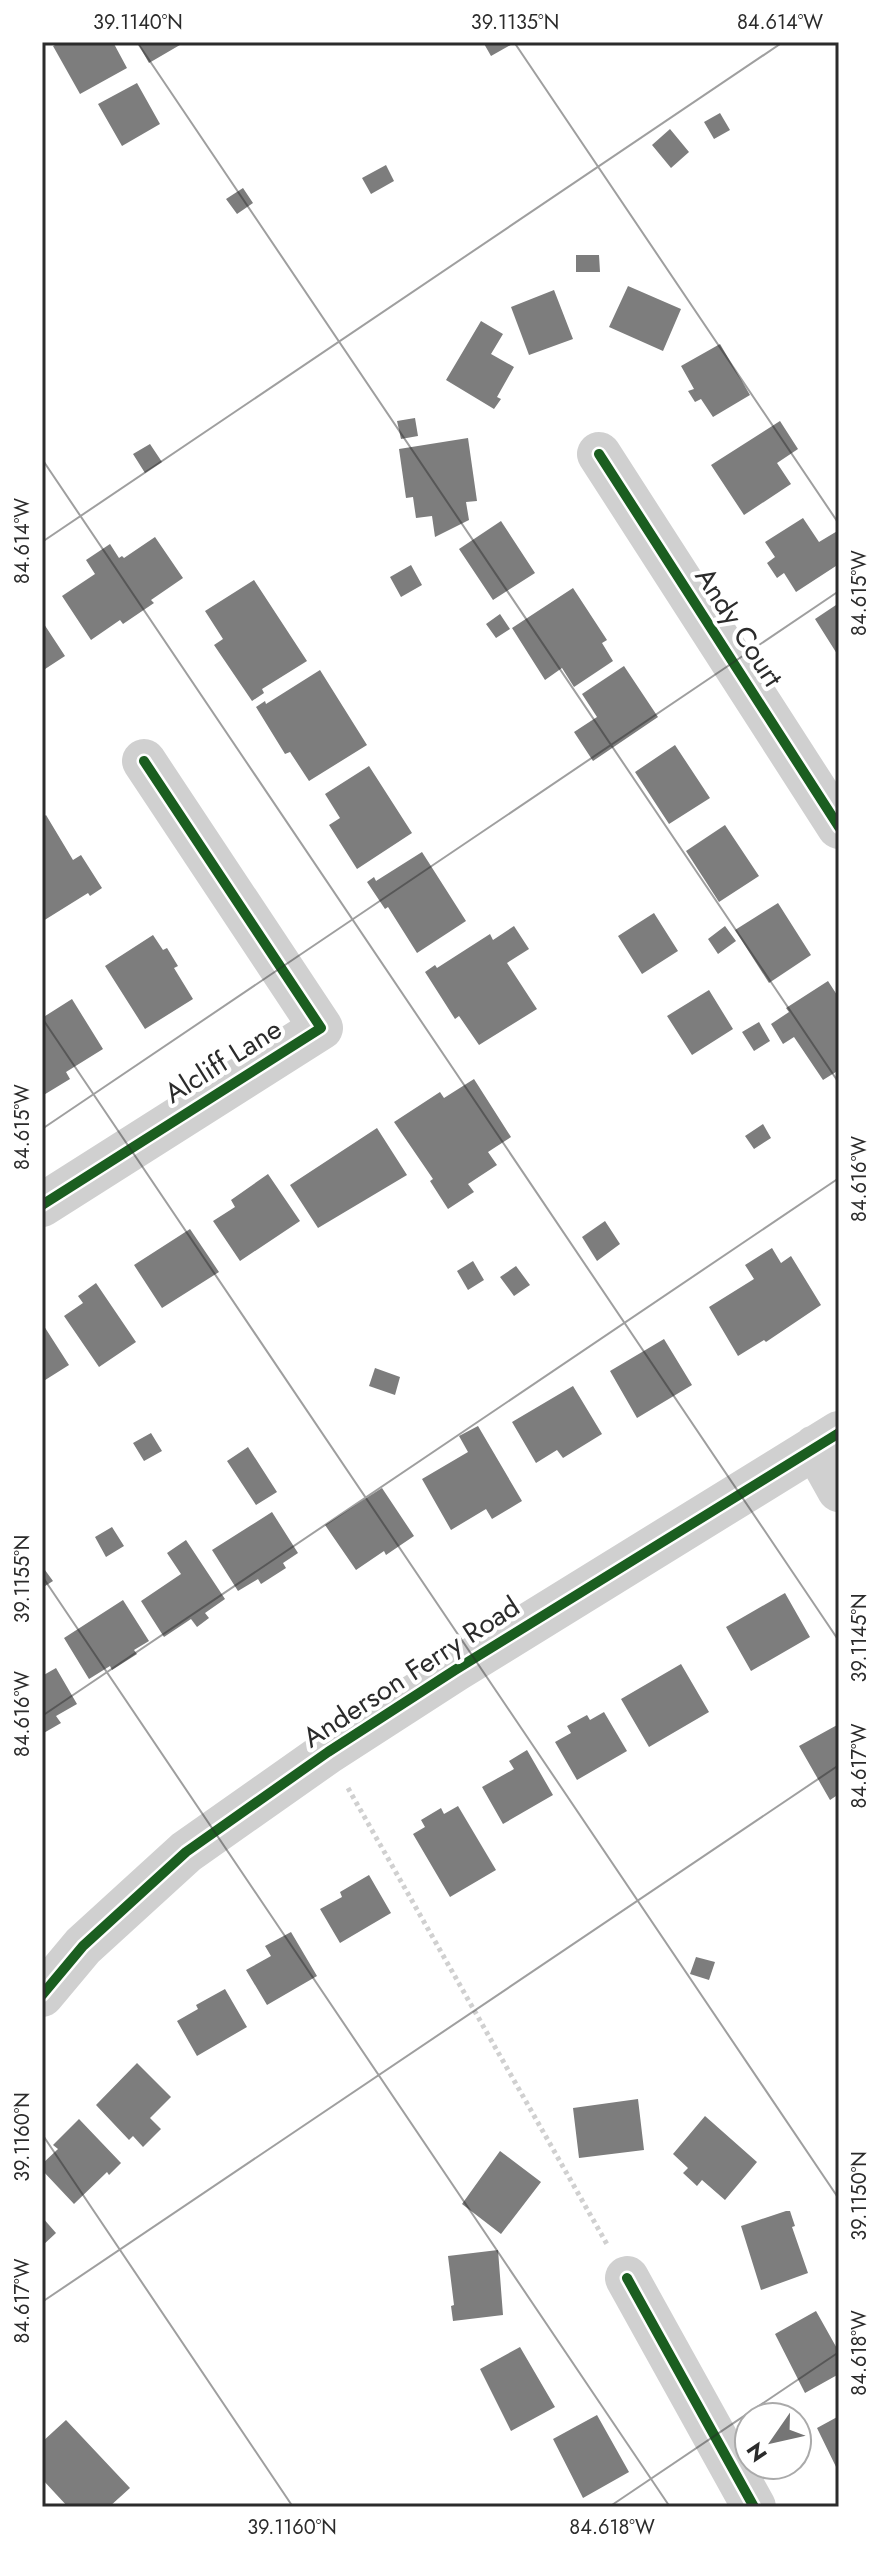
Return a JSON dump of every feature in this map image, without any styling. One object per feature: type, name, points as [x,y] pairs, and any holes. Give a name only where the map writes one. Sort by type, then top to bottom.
[{"type":"street","name":"Andy Court","points":[[599,454],[839,827]]},
{"type":"street","name":"Alcliff Lane","points":[[42,1205],[321,1028],[144,761]]},
{"type":"street","points":[[827,1440],[839,1490]]},
{"type":"street","name":"Anderson Ferry Road","points":[[42,1995],[83,1946],[186,1852],[328,1752],[455,1670],[827,1440]]},
{"type":"street","points":[[627,2278],[754,2507]]},
{"type":"path","points":[[328,1752],[627,2278]]},
{"type":"building","points":[[61,42],[113,42],[127,68],[80,94],[53,46]]},
{"type":"building","points":[[137,42],[185,42],[149,63]]},
{"type":"building","points":[[483,42],[516,42],[491,56]]},
{"type":"building","points":[[137,83],[160,124],[122,146],[98,104]]},
{"type":"building","points":[[720,113],[730,130],[714,139],[704,122]]},
{"type":"building","points":[[670,129],[689,152],[671,168],[652,145]]},
{"type":"building","points":[[386,165],[394,181],[371,194],[362,178]]},
{"type":"building","points":[[243,188],[253,203],[237,214],[226,199]]},
{"type":"building","points":[[576,255],[599,255],[600,272],[576,272]]},
{"type":"building","points":[[628,286],[681,309],[663,351],[609,327]]},
{"type":"building","points":[[554,290],[573,339],[529,355],[511,307]]},
{"type":"building","points":[[481,321],[503,334],[491,354],[514,367],[497,397],[501,399],[494,409],[446,380]]},
{"type":"building","points":[[720,344],[750,395],[713,417],[701,399],[695,402],[688,391],[694,389],[681,366]]},
{"type":"building","points":[[415,418],[418,436],[401,439],[397,421]]},
{"type":"building","points":[[780,421],[798,449],[777,463],[791,484],[744,515],[711,465]]},
{"type":"building","points":[[468,438],[477,501],[466,502],[469,520],[435,537],[432,516],[416,518],[413,497],[406,498],[399,449]]},
{"type":"building","points":[[150,444],[162,462],[145,473],[133,454]]},
{"type":"building","points":[[803,518],[819,542],[839,530],[839,564],[796,592],[784,573],[777,578],[767,563],[775,557],[765,542]]},
{"type":"building","points":[[501,521],[535,573],[493,600],[459,549]]},
{"type":"building","points":[[155,537],[183,578],[123,624],[120,620],[91,640],[62,596],[95,574],[86,560],[110,544],[119,558],[124,558]]},
{"type":"building","points":[[411,565],[422,585],[401,597],[390,577]]},
{"type":"building","points":[[254,580],[307,661],[262,689],[264,693],[252,701],[214,645],[223,639],[205,611]]},
{"type":"building","points":[[573,588],[607,640],[602,643],[613,661],[574,687],[562,668],[545,680],[512,628]]},
{"type":"building","points":[[839,603],[839,657],[815,619]]},
{"type":"building","points":[[500,614],[510,629],[496,638],[486,624]]},
{"type":"building","points":[[42,621],[65,656],[42,671]]},
{"type":"building","points":[[624,666],[658,717],[593,761],[574,732],[597,717],[582,694]]},
{"type":"building","points":[[320,670],[367,745],[309,781],[290,752],[285,754],[256,707],[265,701],[266,704]]},
{"type":"building","points":[[675,745],[710,798],[669,824],[635,772]]},
{"type":"building","points":[[369,766],[412,833],[357,869],[329,825],[340,818],[325,794]]},
{"type":"building","points":[[46,815],[73,860],[81,855],[102,888],[90,896],[88,893],[43,921],[42,818]]},
{"type":"building","points":[[725,825],[759,876],[719,902],[686,851]]},
{"type":"building","points":[[422,852],[466,921],[417,953],[388,907],[385,909],[367,882],[374,877],[376,881]]},
{"type":"building","points":[[778,903],[811,955],[769,983],[735,930]]},
{"type":"building","points":[[654,913],[678,951],[642,974],[618,936]]},
{"type":"building","points":[[514,926],[529,949],[507,963],[537,1009],[479,1045],[459,1016],[455,1019],[425,972],[435,965],[437,968],[490,934],[493,940]]},
{"type":"building","points":[[725,926],[736,941],[718,954],[708,939]]},
{"type":"building","points":[[153,935],[163,950],[167,948],[178,966],[174,968],[193,999],[145,1029],[105,966]]},
{"type":"building","points":[[828,981],[839,998],[839,1070],[823,1080],[794,1037],[783,1044],[771,1024],[789,1012],[786,1008]]},
{"type":"building","points":[[709,990],[733,1029],[692,1055],[667,1016]]},
{"type":"building","points":[[72,999],[103,1049],[66,1072],[70,1079],[42,1096],[42,1018]]},
{"type":"building","points":[[759,1022],[770,1041],[754,1051],[742,1032]]},
{"type":"building","points":[[474,1079],[511,1137],[488,1152],[497,1165],[468,1184],[474,1192],[448,1209],[430,1181],[433,1179],[394,1122],[440,1092],[444,1098]]},
{"type":"building","points":[[763,1124],[771,1138],[754,1149],[745,1136]]},
{"type":"building","points":[[377,1128],[407,1175],[318,1228],[290,1185]]},
{"type":"building","points":[[268,1174],[300,1221],[240,1261],[213,1221],[235,1207],[231,1200]]},
{"type":"building","points":[[605,1221],[620,1244],[597,1261],[582,1237]]},
{"type":"building","points":[[190,1229],[219,1272],[162,1308],[134,1265]]},
{"type":"building","points":[[772,1248],[781,1263],[791,1256],[821,1305],[766,1342],[764,1340],[738,1356],[709,1307],[754,1279],[745,1265]]},
{"type":"building","points":[[473,1261],[484,1280],[468,1290],[457,1271]]},
{"type":"building","points":[[516,1266],[530,1285],[514,1296],[500,1277]]},
{"type":"building","points":[[96,1283],[136,1342],[99,1367],[64,1316],[83,1303],[78,1296]]},
{"type":"building","points":[[42,1323],[69,1365],[42,1382]]},
{"type":"building","points":[[664,1339],[692,1385],[637,1418],[610,1371]]},
{"type":"building","points":[[375,1368],[400,1377],[395,1395],[369,1386]]},
{"type":"building","points":[[573,1386],[602,1434],[563,1458],[557,1450],[536,1463],[512,1422]]},
{"type":"building","points":[[478,1426],[522,1501],[492,1519],[486,1509],[451,1530],[422,1479],[468,1452],[459,1436]]},
{"type":"building","points":[[151,1433],[162,1451],[144,1461],[133,1443]]},
{"type":"building","points":[[248,1447],[277,1492],[256,1505],[227,1461]]},
{"type":"building","points":[[382,1488],[414,1536],[356,1570],[325,1525]]},
{"type":"building","points":[[272,1512],[298,1553],[283,1563],[286,1568],[261,1584],[258,1579],[238,1591],[212,1550]]},
{"type":"building","points":[[112,1527],[124,1546],[106,1557],[95,1537]]},
{"type":"building","points":[[186,1540],[225,1599],[205,1613],[209,1618],[197,1627],[191,1619],[164,1637],[141,1601],[181,1574],[167,1553]]},
{"type":"building","points":[[42,1566],[53,1581],[42,1588]]},
{"type":"building","points":[[785,1593],[810,1637],[751,1671],[726,1627]]},
{"type":"building","points":[[123,1600],[149,1641],[134,1650],[137,1654],[112,1670],[110,1666],[89,1679],[64,1638]]},
{"type":"building","points":[[681,1664],[709,1712],[649,1747],[621,1699]]},
{"type":"building","points":[[56,1668],[77,1704],[56,1716],[61,1723],[42,1734],[42,1676]]},
{"type":"building","points":[[604,1712],[627,1751],[577,1780],[555,1742],[571,1733],[567,1726],[587,1715],[590,1720]]},
{"type":"building","points":[[839,1724],[839,1794],[830,1800],[799,1746]]},
{"type":"building","points":[[527,1750],[553,1795],[503,1824],[482,1787],[514,1769],[509,1761]]},
{"type":"building","points":[[458,1806],[496,1870],[450,1897],[413,1834],[425,1827],[421,1820],[441,1808],[444,1814]]},
{"type":"building","points":[[369,1875],[391,1913],[340,1943],[320,1909],[342,1897],[340,1892]]},
{"type":"building","points":[[291,1932],[317,1976],[267,2005],[246,1970],[271,1956],[265,1946]]},
{"type":"building","points":[[696,1957],[715,1962],[709,1980],[690,1974]]},
{"type":"building","points":[[225,1989],[247,2027],[197,2056],[177,2021],[198,2009],[196,2005]]},
{"type":"building","points":[[137,2063],[171,2097],[150,2118],[161,2129],[143,2147],[133,2136],[129,2140],[96,2105]]},
{"type":"building","points":[[638,2099],[644,2150],[579,2158],[573,2108]]},
{"type":"building","points":[[705,2116],[757,2162],[725,2200],[702,2180],[697,2186],[683,2173],[688,2168],[673,2154]]},
{"type":"building","points":[[79,2119],[121,2163],[109,2175],[107,2172],[74,2204],[42,2170],[42,2164],[58,2149],[53,2145]]},
{"type":"building","points":[[500,2151],[541,2182],[501,2234],[462,2204]]},
{"type":"building","points":[[790,2211],[795,2226],[792,2227],[808,2273],[761,2290],[741,2226]]},
{"type":"building","points":[[42,2217],[56,2233],[42,2246]]},
{"type":"building","points":[[498,2250],[503,2315],[453,2321],[448,2256]]},
{"type":"building","points":[[816,2311],[839,2352],[839,2374],[805,2393],[775,2334]]},
{"type":"building","points":[[520,2347],[555,2407],[511,2431],[480,2369]]},
{"type":"building","points":[[597,2415],[629,2472],[583,2498],[553,2439]]},
{"type":"building","points":[[839,2416],[839,2473],[817,2428]]},
{"type":"building","points":[[66,2420],[130,2488],[109,2507],[68,2507],[42,2479],[42,2442]]},
{"type":"cycle path","points":[[599,454],[839,827]]},
{"type":"cycle path","points":[[42,1205],[321,1028],[144,761]]},
{"type":"cycle path","points":[[42,1995],[83,1946],[186,1852],[328,1752],[455,1670],[839,1433]]},
{"type":"cycle path","points":[[627,2278],[754,2507]]}]
